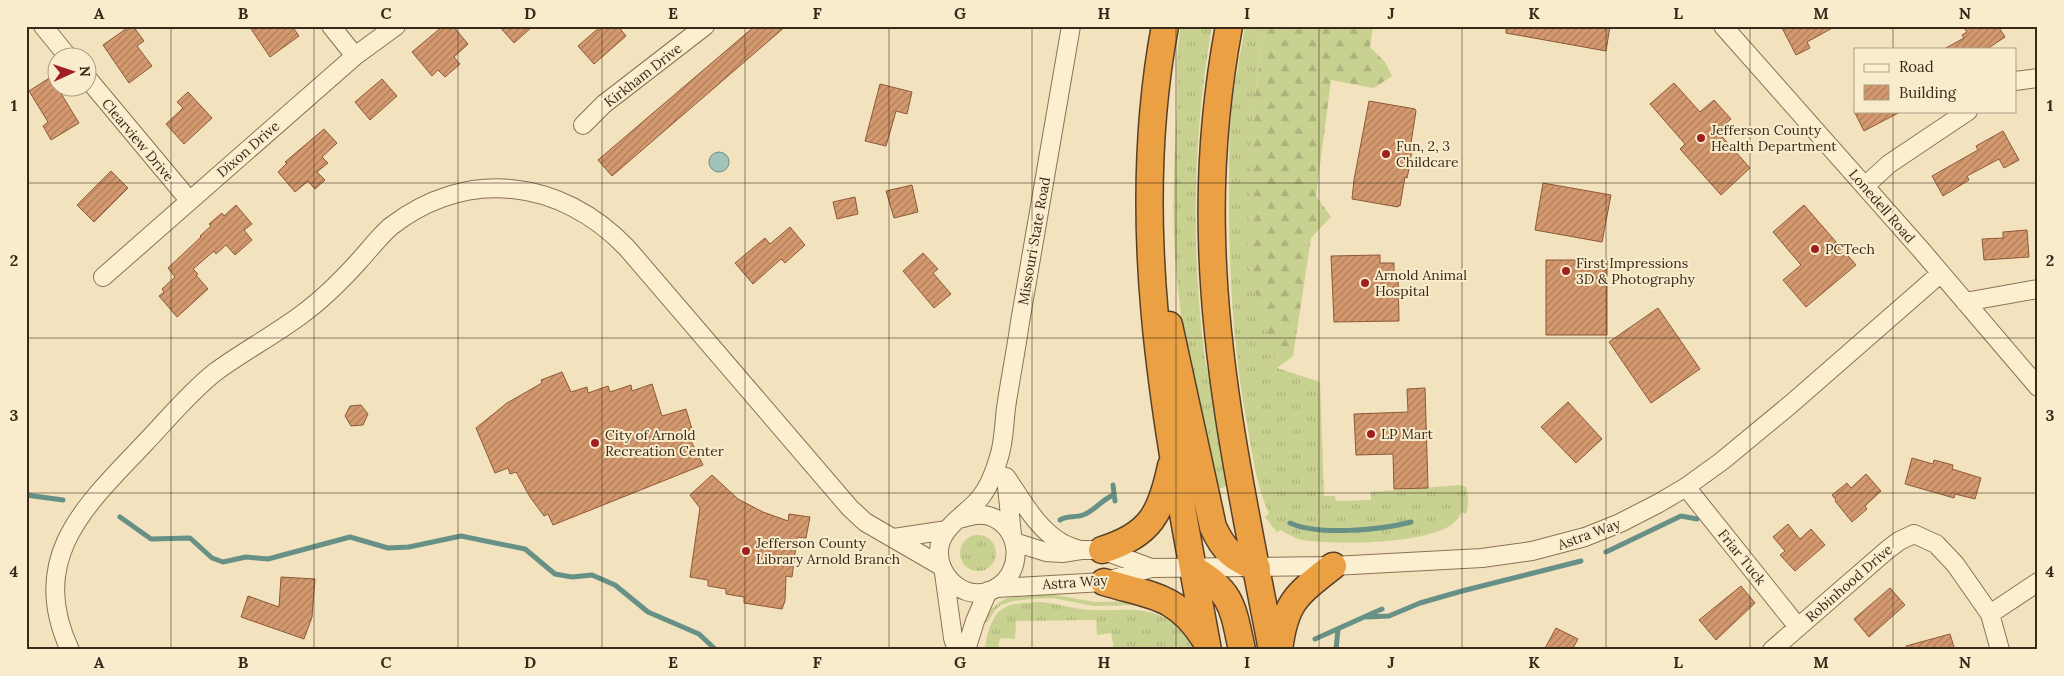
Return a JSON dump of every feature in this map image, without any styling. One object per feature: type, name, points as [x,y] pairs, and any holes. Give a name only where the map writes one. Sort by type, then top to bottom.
[{"type":"highway","points":[[1165,26],[1155,95],[1150,152],[1149,241],[1157,351],[1173,458],[1208,646]]},
{"type":"highway","points":[[1229,26],[1216,120],[1212,181],[1213,258],[1221,356],[1256,568],[1272,650]]},
{"type":"highway","points":[[1149,241],[1213,527],[1221,543],[1230,554],[1241,562],[1256,568]]},
{"type":"highway","points":[[1092,550],[1133,538],[1155,516],[1165,493],[1173,458]]},
{"type":"highway","points":[[1279,650],[1282,626],[1291,603],[1303,590],[1332,566]]},
{"type":"highway","points":[[1193,569],[1204,574],[1226,593],[1233,607],[1242,650]]},
{"type":"highway","points":[[1104,582],[1164,599],[1174,604],[1196,624],[1208,646]]},
{"type":"street","points":[[43,26],[61,48]]},
{"type":"street","points":[[331,26],[356,56]]},
{"type":"street","name":"Dixon Drive","points":[[103,277],[356,56],[396,26]]},
{"type":"street","name":"Kirkham Drive","points":[[583,125],[604,104],[705,26]]},
{"type":"street","name":"Missouri State Road","points":[[953,524],[986,490],[1000,456],[1071,26]]},
{"type":"street","name":"Lonedell Road","points":[[1723,26],[1941,273],[2038,387]]},
{"type":"street","points":[[2016,82],[2038,78]]},
{"type":"street","name":"Clearview Drive","points":[[98,92],[189,200]]},
{"type":"street","points":[[1865,186],[1889,164],[1967,112]]},
{"type":"street","points":[[70,650],[58,621],[56,573],[60,553],[68,534],[86,507],[196,389],[231,361],[282,329],[320,300],[388,229],[427,204],[451,195],[474,190],[499,188],[535,193],[563,201],[601,223],[627,248],[850,508],[865,522],[942,569],[954,584],[967,591],[977,593],[993,589],[1008,578],[1015,564],[1016,549],[1013,538],[1002,523],[989,516],[974,515],[953,524],[894,538]]},
{"type":"street","name":"Astra Way","points":[[1013,538],[1046,552],[1062,553],[1092,550],[1151,568],[1193,569],[1332,566],[1482,558],[1550,548],[1611,526],[1646,510],[1686,487],[1750,438],[1941,273]]},
{"type":"street","points":[[1965,302],[2038,289]]},
{"type":"street","name":"Missouri State Road","points":[[1000,456],[1006,477],[1013,538]]},
{"type":"street","points":[[1006,477],[1047,532],[1062,543],[1092,550]]},
{"type":"street","name":"Friar Tuck","points":[[1686,487],[1798,627]]},
{"type":"street","points":[[953,524],[942,537],[939,548],[953,638],[957,650]]},
{"type":"street","name":"Robinhood Drive","points":[[1772,650],[1886,551],[1899,541],[1914,534],[1936,544],[1955,564],[1990,614]]},
{"type":"street","name":"Astra Way","points":[[993,589],[1104,582],[1151,568]]},
{"type":"street","points":[[2000,650],[1990,614],[2038,582]]},
{"type":"street","points":[[966,650],[975,621],[993,589]]},
{"type":"green space","points":[[1181,26],[1212,26],[1201,107],[1198,148],[1196,189],[1197,270],[1205,359],[1222,434],[1229,486],[1212,490],[1185,345],[1175,257],[1174,183],[1177,57]]},
{"type":"green space","points":[[1245,26],[1264,26],[1252,120],[1277,368],[1320,382],[1324,496],[1335,496],[1336,501],[1371,500],[1371,492],[1460,485],[1466,487],[1468,508],[1466,514],[1462,512],[1455,522],[1446,528],[1432,533],[1396,540],[1355,543],[1317,542],[1299,539],[1281,530],[1277,532],[1265,517],[1269,513],[1257,479],[1242,393],[1233,319],[1230,269],[1230,133],[1233,95]]},
{"type":"green space","points":[[1264,26],[1373,26],[1370,47],[1385,62],[1392,76],[1374,88],[1331,80],[1316,196],[1331,217],[1311,238],[1293,356],[1277,368],[1247,263],[1252,120]]},
{"type":"green space","points":[[978,535],[985,536],[991,540],[995,546],[995,560],[991,566],[985,570],[978,571],[971,570],[965,566],[961,560],[960,553],[961,546],[965,540],[971,536]]},
{"type":"green space","points":[[1050,594],[1094,602],[1139,601],[1153,608],[1139,605],[1094,606],[1053,598],[1031,599],[1013,601],[1001,605],[995,610],[987,623],[984,622],[996,605],[1011,597]]},
{"type":"green space","points":[[1040,602],[1088,610],[1139,610],[1165,618],[1169,611],[1197,650],[1114,650],[1111,633],[1097,635],[1096,620],[1016,621],[1015,639],[1000,638],[998,650],[985,650],[990,627],[999,611],[1012,605]]},
{"type":"water","points":[[719,152],[726,155],[729,162],[726,169],[719,172],[712,169],[709,162],[712,155]]},
{"type":"building","points":[[130,26],[133,26],[144,41],[137,46],[152,66],[129,83],[103,45]]},
{"type":"building","points":[[249,26],[292,26],[299,36],[270,57]]},
{"type":"building","points":[[443,26],[453,26],[468,44],[454,57],[460,64],[445,77],[438,70],[432,76],[412,52]]},
{"type":"building","points":[[499,26],[533,26],[514,43]]},
{"type":"building","points":[[601,26],[618,26],[626,36],[594,64],[578,46]]},
{"type":"building","points":[[755,26],[786,26],[612,176],[598,160]]},
{"type":"building","points":[[1506,26],[1610,26],[1606,51],[1506,33]]},
{"type":"building","points":[[1781,26],[1836,26],[1807,42],[1810,48],[1796,55]]},
{"type":"building","points":[[1963,26],[1998,26],[2005,37],[1988,48],[1946,48],[1964,38],[1962,35],[1967,32]]},
{"type":"building","points":[[48,79],[48,98],[64,98],[79,123],[51,140],[43,126],[48,122],[29,91]]},
{"type":"building","points":[[382,79],[397,96],[370,120],[355,102]]},
{"type":"building","name":"Jefferson County Health Department","points":[[1674,83],[1700,112],[1714,100],[1731,119],[1717,131],[1750,168],[1721,195],[1680,149],[1685,144],[1650,104]]},
{"type":"building","points":[[880,84],[912,92],[907,114],[896,111],[886,146],[865,141]]},
{"type":"building","points":[[188,92],[212,118],[184,144],[166,124],[183,108],[177,102]]},
{"type":"building","name":"Fun, 2, 3 Childcare","points":[[1369,101],[1415,109],[1416,111],[1409,169],[1407,178],[1405,177],[1400,206],[1398,205],[1398,207],[1352,199]]},
{"type":"building","points":[[1854,112],[1900,112],[1864,131]]},
{"type":"building","points":[[324,129],[337,143],[322,157],[328,163],[317,172],[325,180],[315,189],[308,181],[295,192],[278,172],[287,163],[285,162]]},
{"type":"building","points":[[2003,131],[2019,160],[2004,168],[1999,159],[1967,176],[1969,180],[1943,196],[1932,176],[1978,150],[1976,146]]},
{"type":"building","points":[[111,171],[128,188],[94,222],[77,205]]},
{"type":"building","points":[[1543,183],[1611,195],[1602,242],[1535,230]]},
{"type":"building","points":[[912,185],[918,212],[894,218],[886,191]]},
{"type":"building","points":[[855,197],[858,214],[837,219],[833,202]]},
{"type":"building","points":[[236,205],[252,224],[244,230],[252,240],[235,255],[226,245],[216,254],[214,251],[193,269],[208,289],[177,317],[159,296],[164,292],[162,289],[175,277],[168,268],[201,237],[211,226],[209,224],[222,213],[224,216]]},
{"type":"building","name":"PCTech","points":[[1804,205],[1856,265],[1806,307],[1783,280],[1801,265],[1773,232]]},
{"type":"building","points":[[790,227],[805,245],[785,263],[781,259],[753,284],[735,263],[765,238],[770,244]]},
{"type":"building","points":[[2027,230],[2029,257],[1984,260],[1982,239],[2003,238],[2003,232]]},
{"type":"building","points":[[923,253],[938,269],[933,273],[951,294],[934,308],[903,271]]},
{"type":"building","name":"Arnold Animal Hospital","points":[[1380,255],[1380,263],[1394,263],[1394,274],[1398,274],[1399,321],[1334,322],[1331,256]]},
{"type":"building","points":[[1546,260],[1607,260],[1607,335],[1546,335]]},
{"type":"building","points":[[1658,308],[1700,369],[1651,403],[1609,342]]},
{"type":"building","points":[[562,372],[571,392],[587,387],[588,393],[608,386],[610,392],[631,385],[632,391],[652,384],[662,416],[686,409],[692,429],[686,431],[703,465],[553,525],[548,514],[544,516],[530,497],[516,472],[510,474],[508,468],[495,473],[476,428],[507,403],[542,383],[541,380]]},
{"type":"building","points":[[1425,388],[1428,488],[1394,489],[1393,454],[1356,455],[1354,414],[1408,412],[1407,389]]},
{"type":"building","points":[[1568,402],[1602,439],[1576,463],[1541,427]]},
{"type":"building","points":[[361,405],[368,414],[363,425],[351,426],[345,416],[350,406]]},
{"type":"building","points":[[1912,458],[1933,464],[1934,460],[1953,465],[1952,469],[1981,478],[1975,499],[1955,494],[1954,498],[1905,484]]},
{"type":"building","points":[[1866,474],[1881,491],[1865,506],[1867,509],[1852,522],[1832,495],[1847,483],[1851,488]]},
{"type":"building","points":[[712,475],[738,499],[763,512],[788,521],[789,514],[810,517],[806,538],[797,537],[792,577],[786,576],[785,601],[782,609],[744,603],[744,597],[726,594],[726,589],[708,586],[708,580],[690,577],[700,508],[690,495]]},
{"type":"building","points":[[1788,524],[1800,539],[1811,529],[1825,545],[1795,571],[1780,555],[1785,551],[1773,537]]},
{"type":"building","points":[[281,577],[315,579],[312,617],[304,639],[241,617],[248,596],[279,607]]},
{"type":"building","points":[[1741,586],[1755,603],[1716,640],[1699,620]]},
{"type":"building","points":[[1890,588],[1905,605],[1869,637],[1854,619]]},
{"type":"building","points":[[1556,628],[1578,639],[1572,650],[1544,650]]},
{"type":"building","points":[[1950,634],[1955,650],[1907,650],[1906,646]]},
{"type":"waterway","points":[[1113,485],[1115,501]]},
{"type":"waterway","points":[[26,495],[63,500]]},
{"type":"waterway","points":[[1060,520],[1087,513],[1114,495]]},
{"type":"waterway","points":[[1606,552],[1681,516],[1697,519]]},
{"type":"waterway","points":[[120,517],[151,539],[190,538],[212,558],[223,562],[246,557],[268,559],[350,537],[388,548],[409,547],[461,536],[525,549],[555,574],[572,577],[592,575],[615,585],[648,612],[699,634],[716,650]]},
{"type":"waterway","points":[[1290,523],[1302,527],[1333,531],[1367,529],[1411,522]]},
{"type":"waterway","points":[[1367,617],[1389,616],[1420,603],[1581,561]]},
{"type":"waterway","points":[[1315,639],[1382,609]]},
{"type":"waterway","points":[[1336,650],[1338,629]]},
{"type":"place","name":"Jefferson County Health Department","points":[[1701,138]]},
{"type":"place","name":"Fun, 2, 3 Childcare","points":[[1386,154]]},
{"type":"place","name":"PCTech","points":[[1815,249]]},
{"type":"place","name":"First Impressions 3D & Photography","points":[[1566,271]]},
{"type":"place","name":"Arnold Animal Hospital","points":[[1365,283]]},
{"type":"place","name":"LP Mart","points":[[1371,434]]},
{"type":"place","name":"City of Arnold Recreation Center","points":[[595,443]]},
{"type":"place","name":"Jefferson County Library Arnold Branch","points":[[746,551]]}]
